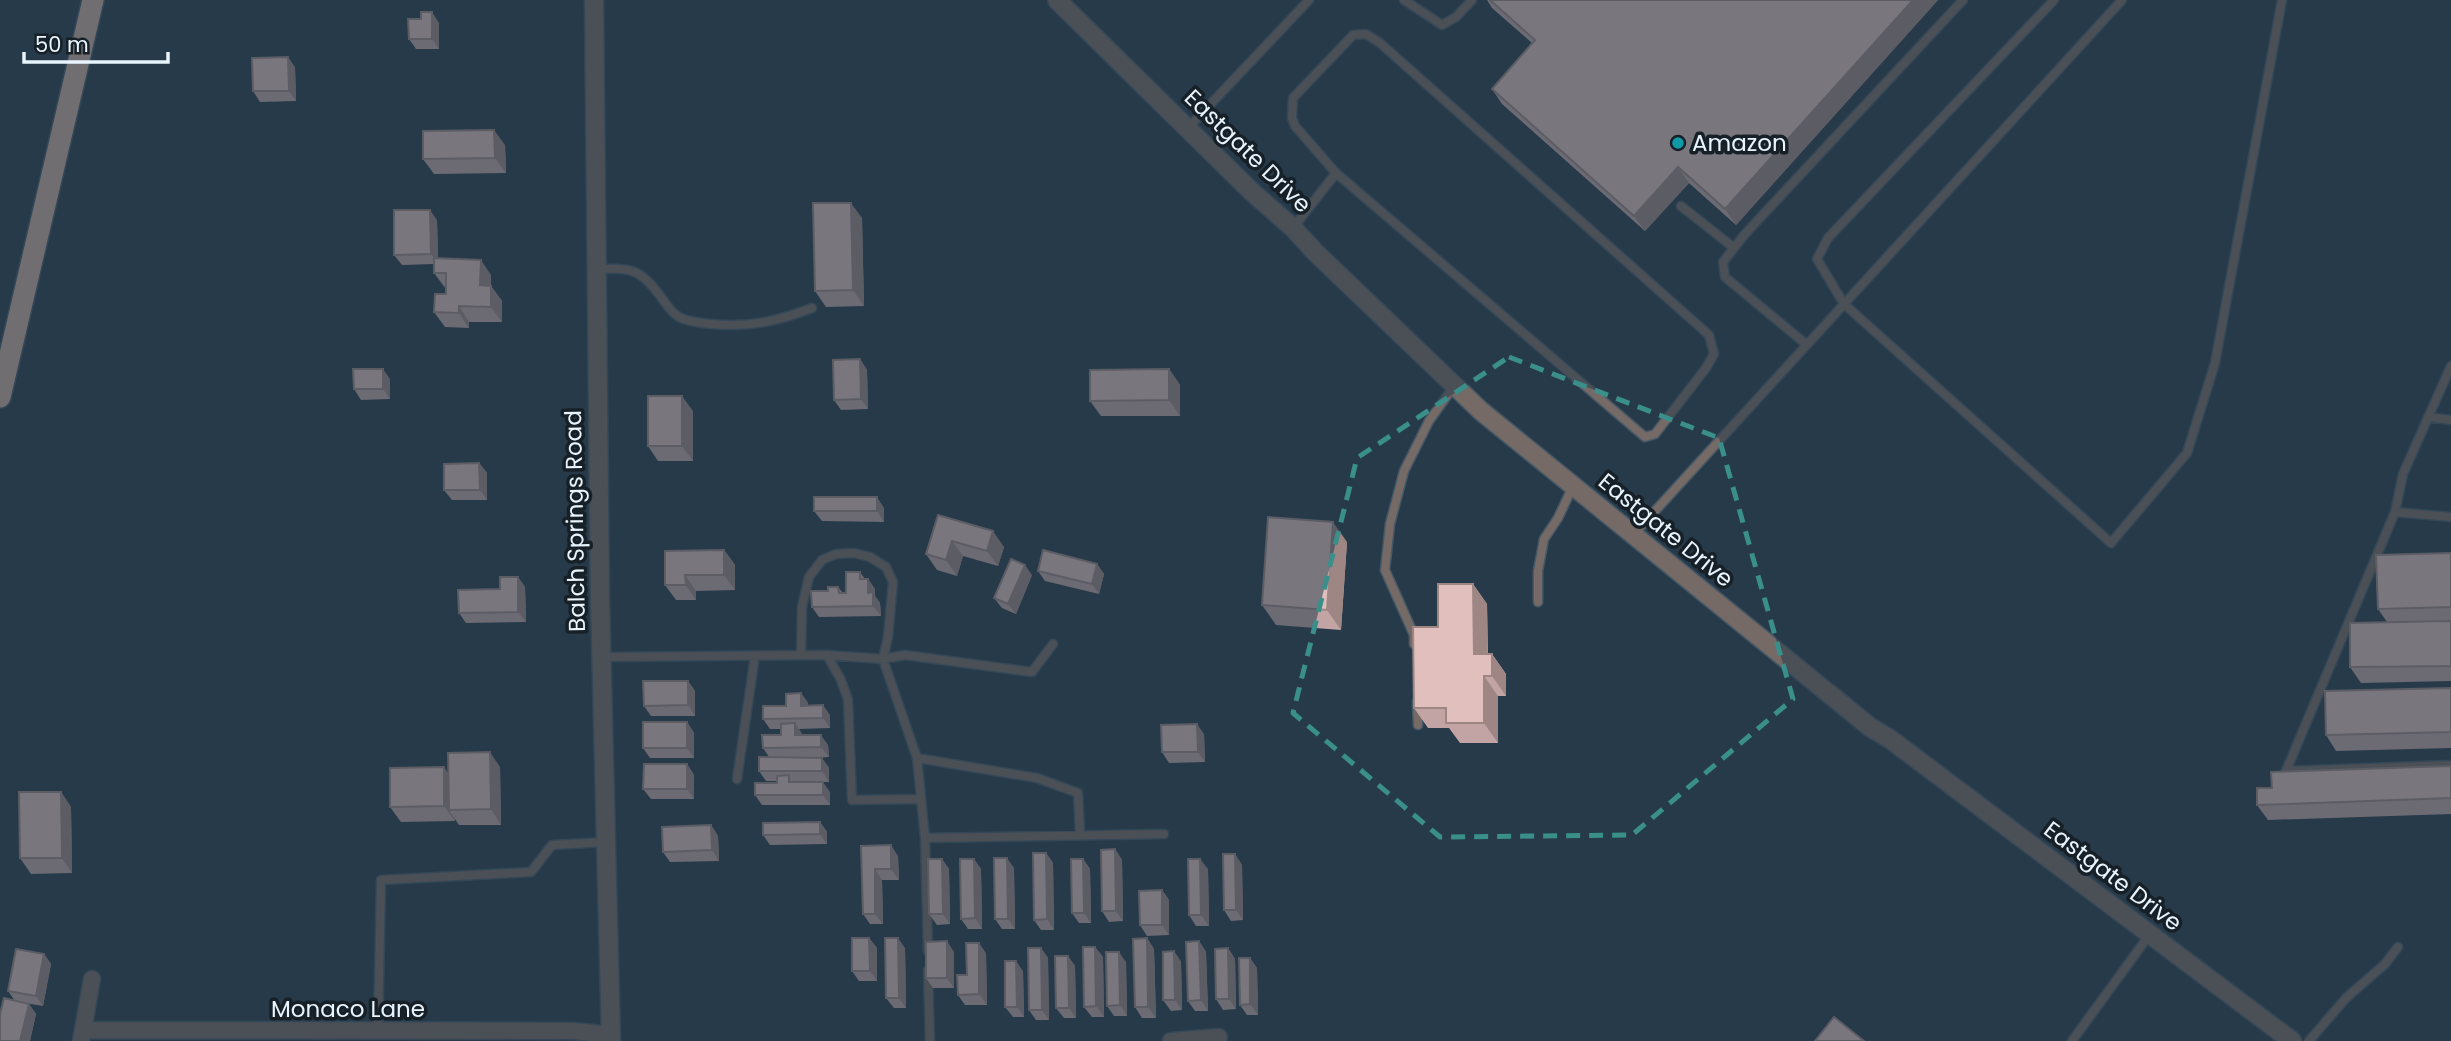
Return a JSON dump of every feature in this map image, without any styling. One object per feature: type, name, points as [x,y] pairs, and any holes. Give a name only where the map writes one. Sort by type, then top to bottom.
[{"type":"highway","points":[[0,397],[93,0]]},
{"type":"street","name":"Balch Springs Road","points":[[594,0],[601,657],[611,1038]]},
{"type":"street","name":"Eastgate Drive","points":[[1058,0],[1260,200],[1293,228],[1481,411],[1870,727],[1890,739],[2291,1041]]},
{"type":"street","points":[[82,1035],[92,979]]},
{"type":"street","name":"Monaco Lane","points":[[82,1035],[573,1031],[611,1038]]},
{"type":"street","points":[[1171,1041],[1219,1037]]},
{"type":"lane","points":[[1188,128],[1308,0]]},
{"type":"lane","points":[[1404,0],[1441,25],[1456,18],[1472,0]]},
{"type":"lane","points":[[1807,345],[1725,277],[1723,262],[1963,0]]},
{"type":"lane","points":[[2054,0],[1828,238],[1817,259],[1844,304],[2111,543],[2187,453],[2215,363],[2282,0]]},
{"type":"lane","points":[[1633,535],[2122,0]]},
{"type":"lane","points":[[1366,34],[1380,43],[1709,335],[1714,354],[1655,435],[1645,438],[1336,173],[1295,126],[1292,118],[1293,98],[1353,35],[1366,34]]},
{"type":"lane","points":[[1293,228],[1336,173]]},
{"type":"lane","points":[[1681,206],[1734,248]]},
{"type":"lane","points":[[596,269],[628,268],[641,273],[668,307],[680,317],[698,323],[755,325],[784,319],[813,308]]},
{"type":"lane","points":[[2451,366],[2403,474],[2395,512],[2286,771],[2451,765]]},
{"type":"lane","points":[[1415,648],[1414,635],[1385,570],[1390,524],[1404,471],[1429,421],[1454,386]]},
{"type":"lane","points":[[2428,417],[2451,420]]},
{"type":"lane","points":[[1538,602],[1538,571],[1544,539],[1558,518],[1573,486]]},
{"type":"lane","points":[[2395,512],[2451,517]]},
{"type":"lane","points":[[801,655],[802,607],[808,577],[822,560],[835,554],[854,554],[870,557],[886,568],[893,582],[888,637],[883,659],[917,758],[925,838],[930,1041]]},
{"type":"lane","points":[[2344,632],[2358,631]]},
{"type":"lane","points":[[601,657],[827,654],[883,659],[905,655],[1032,672],[1053,644]]},
{"type":"lane","points":[[827,654],[848,700],[852,800],[921,799]]},
{"type":"lane","points":[[737,779],[755,656]]},
{"type":"lane","points":[[1416,686],[1418,725]]},
{"type":"lane","points":[[2317,696],[2330,696]]},
{"type":"lane","points":[[917,758],[1037,778],[1078,793],[1080,834]]},
{"type":"lane","points":[[925,838],[1164,834]]},
{"type":"lane","points":[[378,1032],[381,880],[531,872],[552,845],[607,842]]},
{"type":"lane","points":[[2072,1041],[2150,934]]},
{"type":"lane","points":[[2309,1041],[2346,998],[2385,964],[2399,947]]},
{"type":"highlighted area","points":[[1509,357],[1719,438],[1793,699],[1632,835],[1440,837],[1293,713],[1357,458]]},
{"type":"building","name":"Amazon","points":[[1490,0],[1913,0],[1725,209],[1678,167],[1634,216],[1492,89],[1535,40]]},
{"type":"building","points":[[421,12],[432,12],[432,39],[409,39],[408,19],[421,19]]},
{"type":"building","points":[[288,57],[289,91],[253,91],[252,58]]},
{"type":"building","points":[[494,130],[495,158],[423,159],[423,131]]},
{"type":"building","points":[[813,203],[851,203],[853,290],[815,291]]},
{"type":"building","points":[[394,210],[430,210],[431,254],[394,255]]},
{"type":"building","points":[[434,258],[481,260],[480,285],[491,286],[491,307],[459,306],[459,313],[434,312],[435,294],[446,294],[446,273],[434,273]]},
{"type":"building","points":[[860,359],[861,399],[834,400],[833,360]]},
{"type":"building","points":[[353,369],[383,369],[383,389],[354,389]]},
{"type":"building","points":[[1169,369],[1169,400],[1090,401],[1090,370]]},
{"type":"building","points":[[648,396],[682,396],[682,446],[648,446]]},
{"type":"building","points":[[479,463],[480,490],[444,490],[444,464]]},
{"type":"building","points":[[814,497],[877,497],[877,511],[814,511]]},
{"type":"building","points":[[938,515],[993,531],[987,551],[952,541],[946,560],[926,554]]},
{"type":"building","points":[[1268,517],[1333,522],[1327,610],[1262,605]]},
{"type":"building","points":[[724,550],[724,575],[685,575],[686,585],[665,585],[665,551]]},
{"type":"building","points":[[1043,550],[1097,564],[1092,584],[1038,571]]},
{"type":"building","points":[[2451,553],[2451,607],[2378,609],[2376,555]]},
{"type":"building","points":[[1011,559],[1025,565],[1008,604],[994,598]]},
{"type":"building","points":[[846,572],[860,572],[860,579],[868,579],[868,593],[873,592],[873,606],[812,607],[811,591],[828,591],[828,587],[838,587],[839,593],[846,593]]},
{"type":"building","points":[[500,577],[518,577],[518,612],[459,613],[458,590],[500,589]]},
{"type":"building","points":[[1438,584],[1473,584],[1474,654],[1492,654],[1492,676],[1484,676],[1484,723],[1446,723],[1446,708],[1414,708],[1413,627],[1438,627]]},
{"type":"building","points":[[2451,621],[2451,666],[2350,667],[2350,623]]},
{"type":"building","points":[[643,681],[688,681],[688,705],[644,706]]},
{"type":"building","points":[[2451,688],[2451,732],[2326,735],[2325,691]]},
{"type":"building","points":[[801,693],[801,706],[823,705],[823,718],[763,719],[763,706],[786,706],[786,694]]},
{"type":"building","points":[[643,722],[687,722],[687,748],[643,748]]},
{"type":"building","points":[[795,723],[795,735],[821,735],[821,747],[763,748],[762,735],[781,735],[781,724]]},
{"type":"building","points":[[1197,724],[1198,752],[1162,752],[1161,725]]},
{"type":"building","points":[[490,752],[491,809],[449,810],[448,753]]},
{"type":"building","points":[[759,757],[822,758],[822,771],[759,771]]},
{"type":"building","points":[[644,764],[687,764],[687,789],[643,789]]},
{"type":"building","points":[[2451,766],[2451,798],[2257,805],[2257,788],[2272,788],[2271,772]]},
{"type":"building","points":[[444,767],[444,806],[390,807],[390,768]]},
{"type":"building","points":[[789,775],[789,782],[823,782],[823,795],[755,795],[755,783],[777,783],[777,776]]},
{"type":"building","points":[[19,792],[61,792],[62,858],[20,858]]},
{"type":"building","points":[[820,822],[820,834],[763,835],[763,823]]},
{"type":"building","points":[[711,825],[712,850],[663,852],[662,827]]},
{"type":"building","points":[[891,845],[891,869],[875,869],[875,914],[863,914],[861,846]]},
{"type":"building","points":[[1115,849],[1116,911],[1102,911],[1101,850]]},
{"type":"building","points":[[1033,853],[1046,853],[1047,919],[1034,920]]},
{"type":"building","points":[[1223,854],[1235,854],[1236,910],[1224,910]]},
{"type":"building","points":[[994,858],[1007,858],[1008,919],[995,919]]},
{"type":"building","points":[[928,859],[942,859],[943,914],[929,914]]},
{"type":"building","points":[[960,859],[974,859],[975,918],[961,919]]},
{"type":"building","points":[[1071,859],[1083,859],[1084,913],[1072,913]]},
{"type":"building","points":[[1188,859],[1200,859],[1201,915],[1189,915]]},
{"type":"building","points":[[1162,890],[1162,925],[1140,925],[1139,891]]},
{"type":"building","points":[[852,938],[869,938],[870,971],[852,971]]},
{"type":"building","points":[[885,938],[898,938],[899,998],[886,998]]},
{"type":"building","points":[[1147,938],[1148,1007],[1135,1007],[1133,939]]},
{"type":"building","points":[[947,941],[947,978],[926,978],[926,942]]},
{"type":"building","points":[[1199,941],[1201,1000],[1188,1001],[1186,942]]},
{"type":"building","points":[[966,943],[979,943],[979,994],[958,995],[957,975],[967,975]]},
{"type":"building","points":[[1083,947],[1095,947],[1096,1006],[1084,1007]]},
{"type":"building","points":[[1028,948],[1041,948],[1042,1010],[1029,1010]]},
{"type":"building","points":[[1228,948],[1229,999],[1216,999],[1215,949]]},
{"type":"building","points":[[16,949],[44,954],[36,996],[8,991]]},
{"type":"building","points":[[1174,951],[1175,1000],[1163,1000],[1163,952]]},
{"type":"building","points":[[1106,952],[1119,952],[1120,1005],[1107,1006]]},
{"type":"building","points":[[1055,956],[1068,956],[1069,1008],[1056,1008]]},
{"type":"building","points":[[1239,958],[1250,958],[1250,1004],[1240,1005]]},
{"type":"building","points":[[1005,961],[1016,961],[1017,1007],[1005,1007]]},
{"type":"building","points":[[4,998],[29,1004],[20,1041],[0,1041],[0,1014]]},
{"type":"building","points":[[1834,1017],[1864,1041],[1815,1041]]},
{"type":"place","name":"Amazon","points":[[1678,143]]}]
